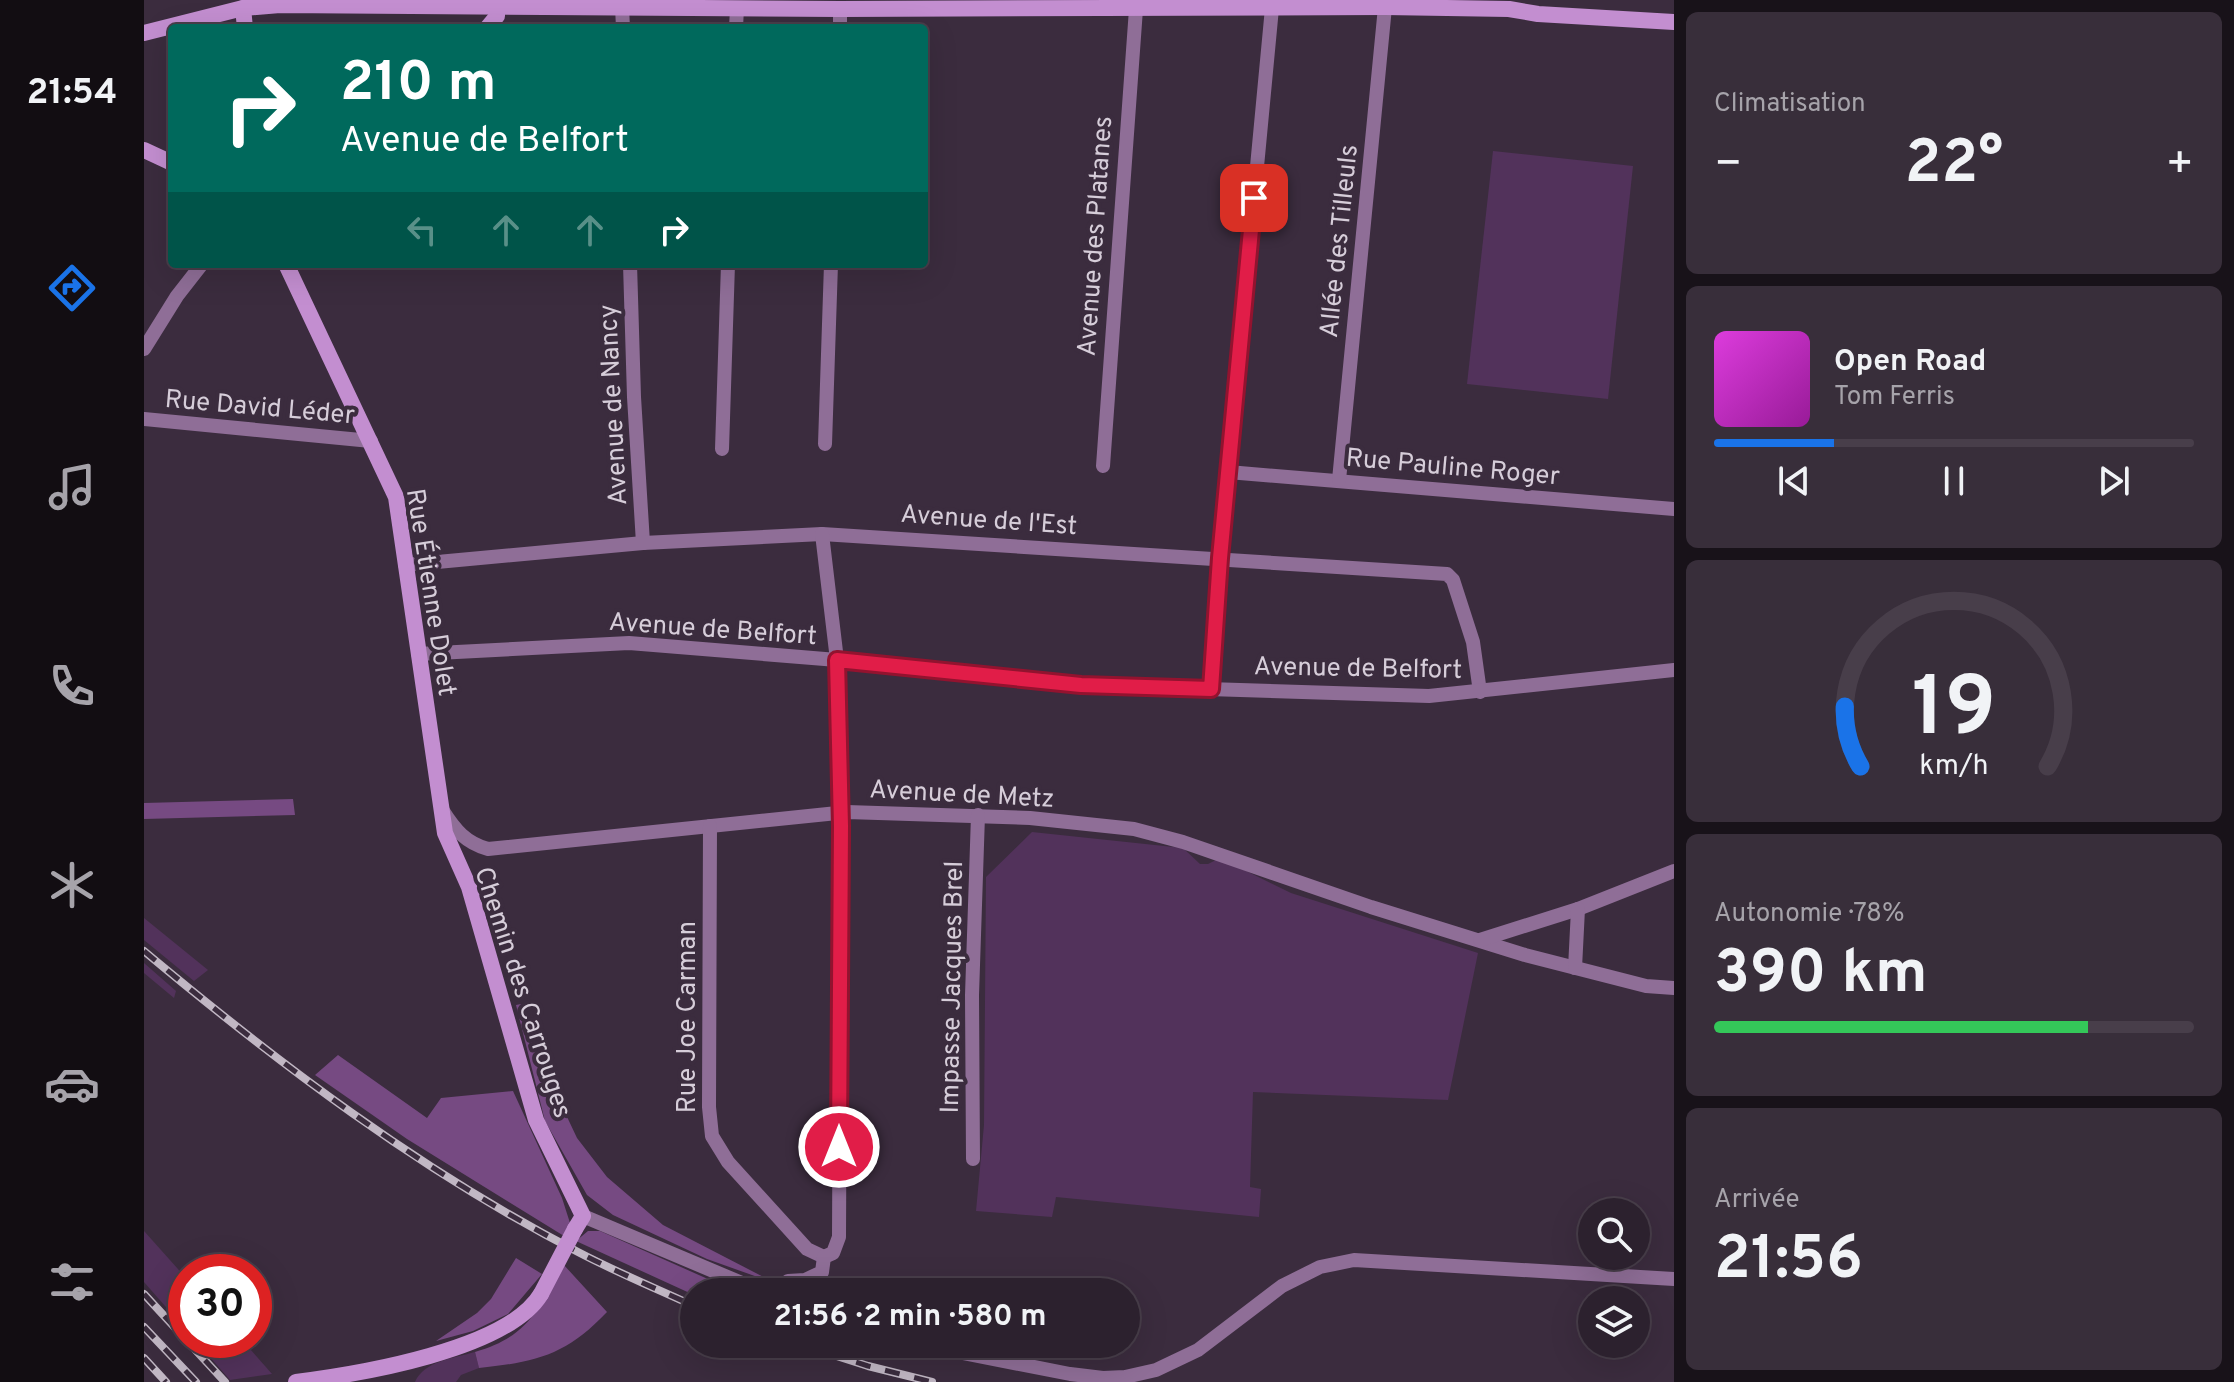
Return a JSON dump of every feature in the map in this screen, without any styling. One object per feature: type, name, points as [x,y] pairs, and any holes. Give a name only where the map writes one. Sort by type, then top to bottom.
[{"type":"street","points":[[180,24],[243,8],[280,5],[840,9],[1385,7],[1525,10],[1538,14],[1674,22]]},
{"type":"street","points":[[1525,10],[1538,6],[1674,11]]},
{"type":"street","points":[[490,24],[497,16],[497,7]]},
{"type":"street","points":[[622,7],[623,24]]},
{"type":"street","name":"Allée des Tilleuls","points":[[1339,480],[1385,7]]},
{"type":"street","points":[[243,8],[245,24]]},
{"type":"street","points":[[736,24],[737,8]]},
{"type":"street","points":[[1211,689],[1220,558],[1272,8]]},
{"type":"street","points":[[840,9],[840,24]]},
{"type":"street","name":"Avenue des Platanes","points":[[1103,466],[1136,9]]},
{"type":"street","points":[[144,33],[168,27]]},
{"type":"street","points":[[144,150],[168,161]]},
{"type":"street","points":[[144,349],[177,296],[199,268]]},
{"type":"street","name":"Rue Étienne Dolet","points":[[288,268],[396,497],[445,833],[453,852]]},
{"type":"street","name":"Avenue de Nancy","points":[[630,268],[643,543]]},
{"type":"street","points":[[722,449],[728,268]]},
{"type":"street","points":[[825,444],[831,268]]},
{"type":"street","name":"Rue David Léder","points":[[144,419],[371,441]]},
{"type":"street","name":"Rue Pauline Roger","points":[[1228,472],[1674,509]]},
{"type":"street","points":[[809,1278],[822,1272],[824,1257],[833,1253],[839,1237],[841,812],[837,660],[822,534]]},
{"type":"street","name":"Avenue de l'Est","points":[[405,565],[643,543],[822,534],[1447,574],[1453,580],[1473,642],[1480,692]]},
{"type":"street","name":"Avenue de Belfort","points":[[418,654],[629,643],[1081,685],[1429,696],[1674,670]]},
{"type":"street","name":"Avenue de Metz","points":[[443,811],[455,830],[477,846],[488,849],[841,812],[978,815],[1134,829],[1183,842],[1371,907],[1479,940],[1646,986],[1674,988]]},
{"type":"street","name":"Impasse Jacques Brel","points":[[973,1159],[972,995],[978,815]]},
{"type":"street","name":"Rue Joe Carman","points":[[710,826],[709,1107],[712,1136],[728,1162],[807,1249],[824,1257]]},
{"type":"street","name":"Chemin des Carrouges","points":[[453,852],[469,887],[536,1120],[579,1223]]},
{"type":"street","points":[[1479,940],[1578,909],[1674,871]]},
{"type":"street","points":[[1575,968],[1578,909]]},
{"type":"street","points":[[296,1382],[386,1374],[505,1328],[527,1312],[541,1294],[579,1223],[726,1278]]},
{"type":"street","points":[[988,1358],[1103,1378],[1156,1370],[1198,1350],[1282,1286],[1320,1267],[1354,1260],[1674,1279]]},
{"type":"shaded area","points":[[1493,151],[1633,166],[1608,399],[1467,384]]},
{"type":"shaded area","points":[[293,799],[295,815],[144,819],[144,803]]},
{"type":"shaded area","points":[[1032,832],[1183,848],[1200,864],[1220,858],[1291,893],[1478,953],[1448,1100],[1253,1092],[1250,1187],[1261,1189],[1259,1217],[1056,1197],[1052,1217],[976,1211],[984,1125],[986,877]]},
{"type":"shaded area","points":[[144,918],[208,970],[194,981],[144,940]]},
{"type":"shaded area","points":[[144,963],[176,991],[174,998],[144,973]]},
{"type":"shaded area","points":[[521,1004],[543,1066],[577,1138],[607,1177],[663,1225],[765,1278],[707,1259],[613,1215],[587,1195],[545,1121],[516,1005]]},
{"type":"shaded area","points":[[338,1055],[427,1118],[441,1098],[513,1091],[562,1198],[570,1223],[564,1236],[407,1139],[315,1075]]},
{"type":"shaded area","points":[[144,1231],[168,1258],[168,1309],[144,1282]]},
{"type":"shaded area","points":[[588,1231],[600,1231],[706,1278],[680,1278],[680,1289],[576,1241]]},
{"type":"shaded area","points":[[516,1258],[542,1274],[508,1314],[473,1331],[436,1341],[477,1313],[491,1299]]},
{"type":"shaded area","points":[[563,1264],[607,1312],[578,1338],[549,1354],[518,1363],[479,1368],[475,1352],[508,1338],[530,1319]]},
{"type":"shaded area","points":[[475,1352],[479,1368],[461,1375],[456,1382],[415,1382],[432,1365]]},
{"type":"shaded area","points":[[211,1358],[258,1358],[272,1374],[230,1380]]},
{"type":"railway","points":[[144,951],[299,1075],[407,1151],[463,1187],[578,1252],[680,1300]]},
{"type":"railway","points":[[144,1294],[225,1382]]},
{"type":"railway","points":[[144,1327],[196,1382]]},
{"type":"railway","points":[[144,1358],[166,1382]]},
{"type":"railway","points":[[843,1358],[932,1382]]},
{"type":"route","points":[[839,1147],[841,826],[837,660],[1081,685],[1211,689],[1220,558],[1254,198]]}]
